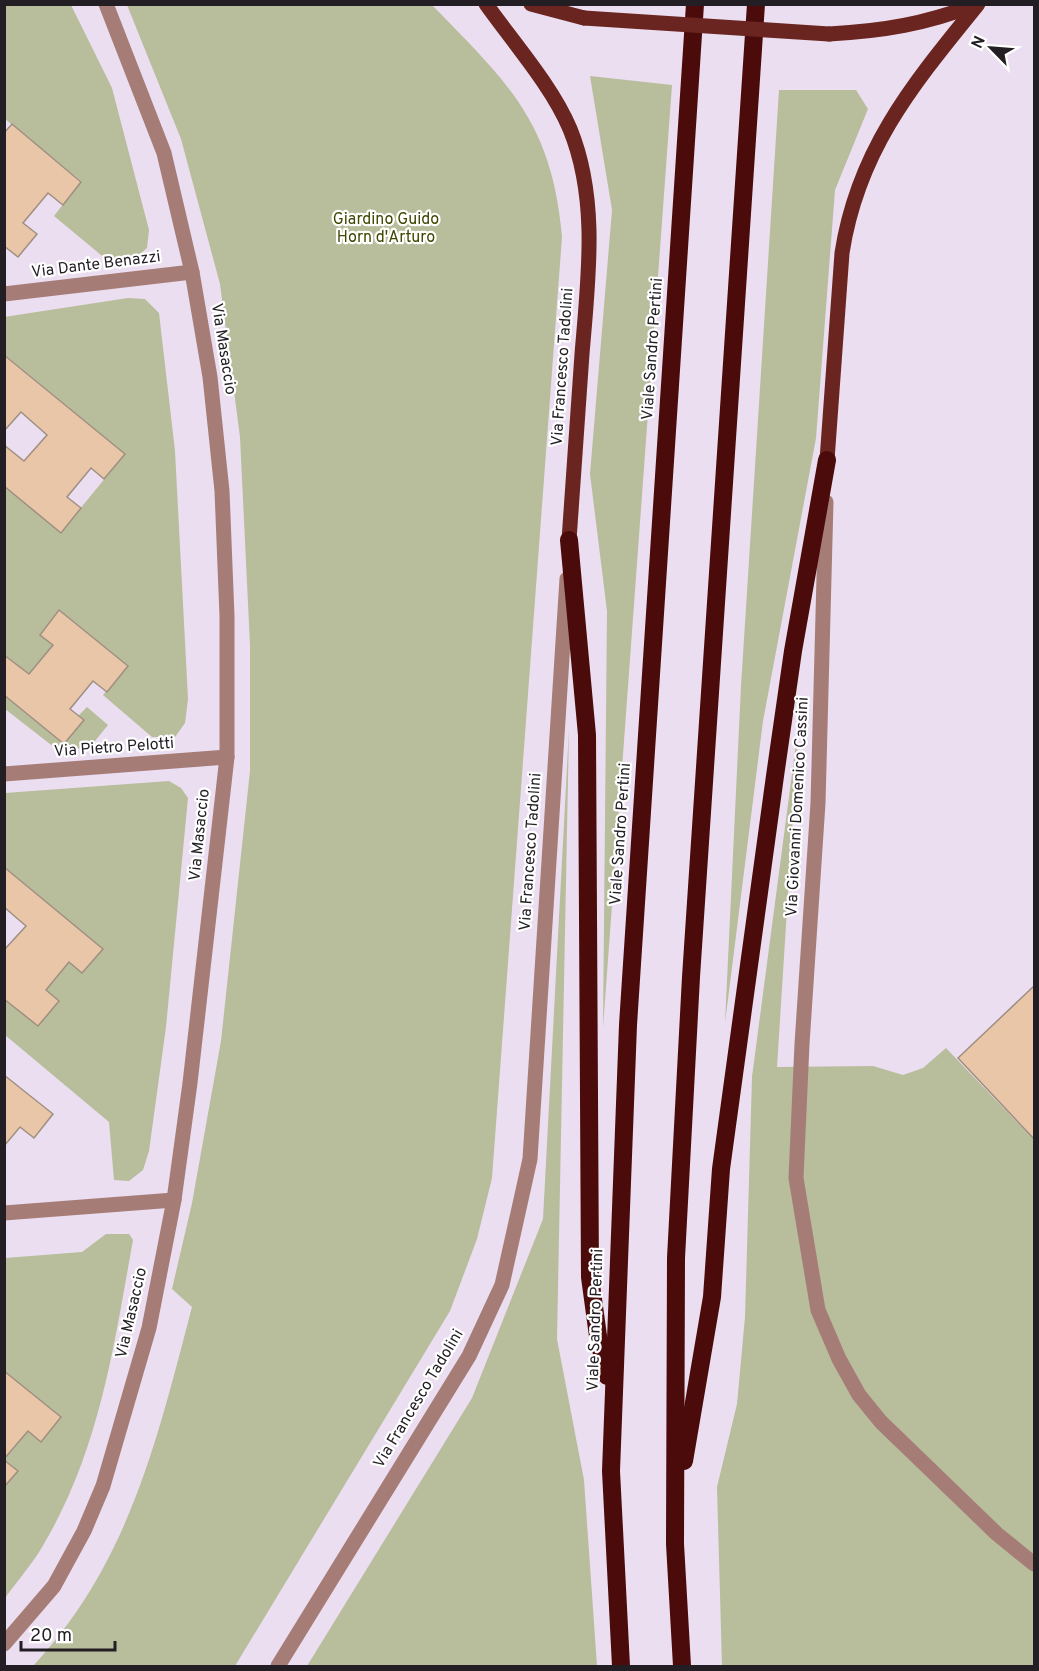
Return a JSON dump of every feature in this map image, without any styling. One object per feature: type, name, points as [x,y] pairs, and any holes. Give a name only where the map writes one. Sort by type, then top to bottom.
[{"type":"highway","name":"Viale Sandro Pertini","points":[[621,1666],[613,1551],[612,1398],[628,1025],[695,4]]},
{"type":"highway","points":[[682,1666],[675,1544],[677,1498],[674,1409],[678,1223],[693,954],[756,4]]},
{"type":"highway","points":[[677,1498],[712,1297],[721,1169],[793,651],[827,460]]},
{"type":"highway","points":[[569,540],[586,735],[590,1277],[598,1336],[612,1398]]},
{"type":"main road","name":"Via Francesco Tadolini","points":[[486,4],[558,106],[570,129],[581,164],[588,214],[589,266],[569,540]]},
{"type":"main road","points":[[531,4],[584,18],[829,34],[875,31],[938,20],[978,4]]},
{"type":"main road","name":"Via Giovanni Domenico Cassini","points":[[827,460],[842,253],[855,193],[866,164],[902,103],[978,4]]},
{"type":"street","name":"Via Masaccio","points":[[4,1644],[54,1586],[84,1531],[103,1486],[149,1328],[174,1200],[204,971],[227,757],[227,616],[222,490],[210,377],[192,272],[164,153],[106,4]]},
{"type":"street","name":"Via Dante Benazzi","points":[[4,294],[192,272]]},
{"type":"street","name":"Via Giovanni Domenico Cassini","points":[[827,460],[818,803],[802,1044],[796,1178],[818,1310],[839,1359],[859,1395],[881,1422],[997,1534],[1035,1564]]},
{"type":"street","name":"Via Francesco Tadolini","points":[[278,1666],[469,1356],[502,1285],[530,1160],[569,540]]},
{"type":"street","name":"Via Pietro Pelotti","points":[[4,774],[227,757]]},
{"type":"street","points":[[4,1213],[174,1200]]},
{"type":"green space","points":[[5,5],[71,5],[112,88],[149,230],[147,248],[135,258],[107,260],[54,216],[81,181],[5,119]]},
{"type":"green space","name":"Giardino Guido Horn d'Arturo","points":[[127,5],[432,5],[483,58],[522,107],[537,134],[548,163],[557,197],[562,237],[492,1178],[477,1239],[450,1311],[235,1666],[33,1666],[66,1626],[93,1585],[116,1542],[152,1452],[192,1307],[172,1289],[192,1203],[221,1041],[250,771],[250,645],[240,437],[220,284],[181,139]]},
{"type":"green space","points":[[590,76],[672,85],[603,1028],[607,611],[590,474],[612,210]]},
{"type":"green space","points":[[779,90],[856,90],[868,109],[835,190],[816,438],[763,721],[725,1023],[741,686]]},
{"type":"green space","points":[[128,298],[145,299],[159,313],[175,451],[188,699],[185,723],[175,737],[152,737],[103,695],[128,666],[60,611],[40,635],[53,645],[29,674],[5,655],[5,486],[61,532],[125,454],[5,355],[4,317]]},
{"type":"green space","points":[[4,695],[78,716],[87,707],[108,725],[90,747],[59,751],[5,709]]},
{"type":"green space","points":[[799,721],[777,1067],[873,1066],[903,1075],[923,1068],[946,1048],[1034,1140],[1034,1666],[722,1666],[717,1487],[737,1404],[745,1317],[752,1077]]},
{"type":"green space","points":[[569,729],[557,1339],[584,1480],[597,1666],[307,1666],[472,1398],[543,1219]]},
{"type":"green space","points":[[169,781],[181,788],[188,798],[166,1027],[149,1151],[143,1170],[129,1181],[114,1180],[109,1122],[5,1035],[4,999],[38,1026],[58,1001],[46,990],[69,962],[82,973],[102,949],[5,867],[5,793]]},
{"type":"green space","points":[[106,1234],[129,1234],[133,1240],[103,1395],[79,1470],[64,1506],[41,1549],[5,1598],[5,1258],[82,1252]]},
{"type":"building","points":[[12,124],[81,182],[63,205],[48,193],[23,223],[37,234],[18,257],[4,246],[4,133]]},
{"type":"building","points":[[4,355],[125,454],[104,479],[91,468],[67,497],[81,508],[61,533],[4,486],[4,445],[24,461],[47,435],[21,412],[4,431]]},
{"type":"building","points":[[59,610],[128,666],[107,692],[93,681],[70,709],[84,720],[64,744],[4,695],[4,655],[29,674],[53,645],[40,635]]},
{"type":"building","points":[[4,867],[103,949],[82,973],[69,962],[46,990],[59,1001],[38,1026],[4,999],[4,950],[26,926],[4,907]]},
{"type":"building","points":[[1034,986],[1034,1139],[958,1058]]},
{"type":"building","points":[[4,1075],[53,1114],[34,1138],[20,1127],[4,1146]]},
{"type":"building","points":[[4,1371],[61,1417],[41,1442],[28,1431],[4,1459]]},
{"type":"building","points":[[4,1460],[18,1471],[4,1487]]}]
